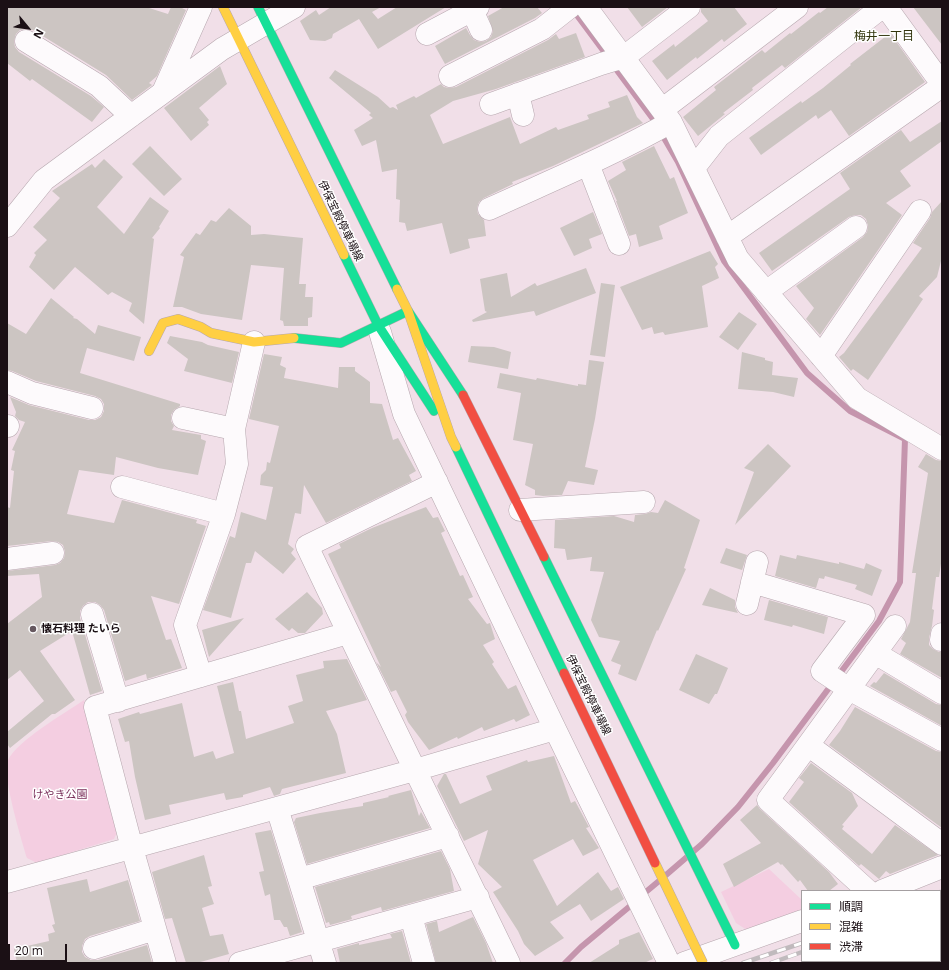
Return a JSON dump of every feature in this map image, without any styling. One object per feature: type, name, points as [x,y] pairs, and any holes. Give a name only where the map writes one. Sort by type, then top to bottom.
[{"type":"main road","name":"伊保宝殿停車場線","points":[[223,7],[378,325],[451,437]]},
{"type":"main road","name":"伊保宝殿停車場線","points":[[262,15],[408,311],[451,437],[703,963]]},
{"type":"main road","points":[[149,351],[163,323],[178,319],[211,332],[254,342],[293,338],[341,343],[408,311],[467,401],[735,945]]},
{"type":"street","points":[[162,93],[201,7]]},
{"type":"street","points":[[7,226],[44,180],[222,49],[239,39],[262,15],[294,7]]},
{"type":"street","points":[[586,7],[667,116],[738,259],[857,398],[942,449]]},
{"type":"street","points":[[491,104],[521,104],[601,64],[624,57],[689,7]]},
{"type":"street","points":[[489,209],[648,136],[667,116],[797,7]]},
{"type":"street","points":[[694,168],[719,136],[882,7]]},
{"type":"street","points":[[727,237],[942,85],[886,7]]},
{"type":"street","points":[[427,34],[475,9],[481,30]]},
{"type":"street","points":[[450,76],[480,72],[542,29],[566,10]]},
{"type":"street","points":[[26,40],[99,86],[131,116]]},
{"type":"street","points":[[588,164],[619,244]]},
{"type":"street","points":[[821,356],[903,252],[920,211]]},
{"type":"street","points":[[766,292],[856,227]]},
{"type":"street","points":[[378,325],[404,414],[669,963]]},
{"type":"street","points":[[201,676],[185,625],[224,514],[237,464],[234,429],[254,342]]},
{"type":"street","points":[[7,382],[32,393],[53,391],[92,408]]},
{"type":"street","points":[[183,418],[234,429]]},
{"type":"street","points":[[437,482],[308,546],[348,633],[509,963]]},
{"type":"street","points":[[122,487],[224,514]]},
{"type":"street","points":[[520,510],[644,502]]},
{"type":"street","points":[[7,559],[53,553]]},
{"type":"street","points":[[747,604],[755,572],[864,615],[822,670],[849,689],[942,740]]},
{"type":"street","points":[[92,614],[118,701]]},
{"type":"street","points":[[867,890],[768,800],[895,626]]},
{"type":"street","points":[[165,963],[132,848],[96,707],[348,633]]},
{"type":"street","points":[[875,653],[942,693]]},
{"type":"street","points":[[7,882],[415,770],[555,728]]},
{"type":"street","points":[[808,745],[942,844]]},
{"type":"street","points":[[277,808],[325,963]]},
{"type":"street","points":[[299,878],[448,836]]},
{"type":"street","points":[[885,890],[942,868]]},
{"type":"street","points":[[248,962],[478,898]]},
{"type":"street","points":[[411,916],[424,963]]},
{"type":"street","points":[[684,963],[801,921]]},
{"type":"street","points":[[94,948],[155,929]]},
{"type":"green space","name":"けやき公園","points":[[84,700],[119,828],[114,839],[37,863],[27,858],[21,837],[7,778],[8,760],[13,752],[31,736]]},
{"type":"green space","points":[[769,869],[801,899],[801,913],[750,932],[736,923],[721,892]]},
{"type":"building","points":[[7,7],[146,7],[168,14],[171,7],[180,7],[186,10],[157,76],[149,83],[152,85],[132,100],[106,75],[33,30],[20,30],[16,34],[14,41],[15,47],[19,52],[91,96],[104,107],[92,122],[32,79],[30,81],[7,63]]},
{"type":"building","points":[[331,7],[381,7],[372,12],[378,19],[397,7],[446,7],[378,49],[359,19],[333,34],[332,38],[325,41],[310,40],[300,21],[316,10],[319,15]]},
{"type":"building","points":[[504,7],[537,7],[542,13],[445,64],[435,46],[466,28],[474,40],[480,42],[486,41],[491,37],[493,31],[488,16]]},
{"type":"building","points":[[627,7],[668,7],[642,27]]},
{"type":"building","points":[[701,7],[734,7],[747,24],[724,42],[722,39],[697,59],[696,57],[667,80],[652,61],[674,44],[675,47],[708,21],[701,12]]},
{"type":"building","points":[[828,7],[862,7],[785,68],[782,65],[752,88],[753,90],[723,113],[725,114],[698,136],[683,117],[716,90],[714,87],[762,50],[765,53],[790,33],[791,34],[819,12],[820,13]]},
{"type":"building","points":[[913,7],[942,7],[942,45]]},
{"type":"building","points":[[576,33],[585,57],[496,89],[453,101],[430,115],[443,144],[510,117],[520,144],[556,127],[558,130],[589,119],[587,115],[610,107],[608,102],[627,95],[637,117],[643,123],[553,166],[512,182],[513,184],[484,198],[479,202],[477,208],[478,214],[484,220],[486,236],[468,239],[470,248],[450,254],[442,223],[407,231],[405,223],[399,222],[400,200],[396,199],[397,169],[382,172],[376,140],[362,146],[354,130],[373,118],[369,115],[371,113],[329,78],[335,70],[378,97],[390,108],[393,107],[398,110],[396,105],[414,96],[416,98],[441,84],[444,87],[449,88],[456,87],[548,40],[556,34],[559,39]]},
{"type":"building","points":[[890,33],[925,82],[849,136],[831,110],[818,119],[816,115],[761,155],[749,138],[801,101],[802,103],[823,88],[851,65],[850,64]]},
{"type":"building","points":[[220,66],[227,84],[199,108],[209,120],[207,122],[209,125],[191,141],[164,108]]},
{"type":"building","points":[[942,121],[942,141],[900,171],[911,186],[886,203],[902,215],[820,335],[806,319],[814,308],[796,286],[863,237],[867,232],[868,226],[866,219],[861,215],[849,217],[772,271],[759,253],[850,189],[840,173],[901,130],[910,142]]},
{"type":"building","points":[[150,146],[182,179],[164,196],[132,164]]},
{"type":"building","points":[[654,146],[670,179],[674,177],[688,213],[659,226],[663,239],[639,247],[636,234],[629,236],[617,201],[608,181],[626,170],[622,162]]},
{"type":"building","points":[[104,159],[123,177],[97,207],[124,234],[150,197],[169,211],[159,227],[160,228],[152,238],[154,239],[144,324],[129,311],[132,303],[112,292],[108,295],[75,267],[54,290],[29,267],[36,255],[34,253],[47,240],[33,227],[60,198],[52,191],[92,164],[95,168]]},
{"type":"building","points":[[942,201],[942,257],[937,277],[919,296],[923,299],[868,380],[853,369],[851,371],[839,357],[844,353],[922,248],[913,243],[930,218],[932,212]]},
{"type":"building","points":[[229,208],[251,226],[251,235],[264,234],[303,238],[299,284],[306,284],[305,297],[313,297],[312,317],[308,318],[308,326],[284,326],[283,321],[280,320],[284,268],[251,265],[242,320],[201,314],[182,307],[173,307],[184,257],[180,255],[196,233],[200,235],[211,220],[216,222]]},
{"type":"building","points":[[593,212],[602,234],[589,239],[592,248],[574,256],[560,228]]},
{"type":"building","points":[[710,251],[718,264],[715,267],[719,278],[702,286],[708,327],[665,335],[663,332],[654,334],[652,327],[642,330],[620,287]]},
{"type":"building","points":[[586,268],[596,293],[536,316],[534,311],[473,322],[472,320],[487,312],[485,311],[480,279],[507,273],[511,297],[535,283],[537,286]]},
{"type":"building","points":[[601,283],[615,285],[605,357],[590,355]]},
{"type":"building","points":[[51,298],[74,317],[73,318],[77,319],[95,334],[98,325],[141,337],[134,361],[87,348],[80,373],[180,404],[180,406],[174,410],[171,415],[171,421],[174,426],[172,430],[201,435],[201,439],[206,441],[198,475],[158,468],[116,457],[114,475],[79,470],[67,514],[114,523],[122,500],[197,520],[196,523],[206,526],[179,604],[151,596],[166,640],[171,639],[182,668],[147,679],[146,674],[125,681],[104,610],[95,602],[88,602],[80,611],[80,618],[102,691],[90,695],[72,631],[40,651],[75,700],[55,714],[52,714],[10,748],[7,744],[7,732],[44,701],[20,670],[7,680],[7,624],[42,597],[39,574],[7,576],[7,571],[55,565],[60,563],[64,558],[65,552],[63,545],[52,541],[7,546],[7,507],[10,508],[14,471],[11,470],[15,451],[12,450],[25,422],[19,420],[15,416],[16,412],[10,397],[29,405],[89,420],[95,420],[101,417],[104,411],[104,404],[101,399],[95,396],[36,381],[7,370],[7,323],[26,334]]},
{"type":"building","points":[[739,312],[757,324],[738,350],[719,337]]},
{"type":"building","points":[[170,336],[202,342],[208,345],[239,352],[232,383],[184,371],[188,359],[167,343]]},
{"type":"building","points":[[471,346],[494,347],[511,352],[508,369],[468,362]]},
{"type":"building","points":[[742,352],[765,358],[765,360],[773,362],[772,375],[798,378],[794,397],[773,392],[738,389]]},
{"type":"building","points":[[264,354],[282,357],[280,365],[286,368],[284,378],[338,388],[339,367],[355,367],[355,371],[370,382],[370,403],[382,404],[393,440],[398,438],[416,471],[409,475],[412,481],[326,523],[304,485],[301,514],[295,513],[288,544],[294,549],[291,553],[296,559],[283,574],[255,551],[251,563],[246,563],[231,618],[203,610],[230,536],[235,538],[241,512],[266,520],[273,487],[260,485],[261,475],[266,470],[267,462],[270,463],[279,426],[249,419]]},
{"type":"building","points":[[589,360],[604,362],[595,419],[585,467],[598,470],[594,485],[568,481],[562,495],[535,495],[535,490],[525,485],[533,444],[513,440],[521,393],[497,388],[500,373],[578,386],[578,384],[586,385]]},
{"type":"building","points":[[768,444],[791,466],[735,525],[754,472],[744,468]]},
{"type":"building","points":[[926,454],[936,460],[942,461],[942,557],[939,577],[936,577],[932,609],[934,610],[929,645],[933,649],[942,652],[942,678],[900,654],[906,643],[901,639],[910,622],[916,573],[912,573],[928,473],[918,467]]},
{"type":"building","points":[[665,500],[700,520],[684,568],[686,569],[658,631],[657,630],[636,681],[618,674],[621,665],[611,661],[620,641],[599,637],[591,620],[604,572],[590,571],[592,557],[567,560],[565,549],[554,548],[555,520],[614,516],[634,522],[635,515],[651,512],[658,513]]},
{"type":"building","points":[[426,507],[433,518],[438,517],[445,531],[441,533],[460,576],[463,575],[473,597],[468,599],[487,624],[490,623],[495,639],[483,645],[494,662],[492,664],[508,689],[516,685],[530,715],[516,722],[514,719],[484,731],[482,727],[458,739],[457,737],[429,750],[408,722],[405,715],[407,712],[396,690],[391,692],[376,662],[381,667],[328,554],[341,548],[339,544],[372,528]]},
{"type":"building","points":[[726,548],[747,555],[742,570],[720,563]]},
{"type":"building","points":[[780,555],[796,559],[797,555],[839,564],[839,562],[864,569],[866,563],[882,570],[872,596],[855,589],[857,585],[825,576],[824,579],[819,578],[816,588],[775,576]]},
{"type":"building","points":[[710,588],[735,600],[735,607],[738,613],[702,605]]},
{"type":"building","points":[[307,592],[322,608],[323,614],[305,633],[298,633],[292,628],[289,631],[275,619]]},
{"type":"building","points":[[769,600],[828,617],[824,634],[793,625],[792,627],[764,620]]},
{"type":"building","points":[[244,618],[225,639],[209,657],[202,630]]},
{"type":"building","points":[[696,654],[728,668],[717,694],[715,694],[709,704],[679,690]]},
{"type":"building","points":[[347,659],[367,700],[326,711],[337,734],[346,773],[282,789],[280,794],[274,796],[270,787],[243,795],[243,797],[226,800],[224,793],[169,805],[171,814],[145,820],[135,777],[129,741],[125,742],[118,719],[139,712],[140,714],[182,703],[194,757],[213,751],[216,759],[234,753],[217,686],[233,682],[239,711],[241,711],[246,739],[294,723],[288,706],[303,701],[296,675],[324,668],[323,661]]},
{"type":"building","points":[[884,673],[936,704],[942,705],[942,726],[870,686],[874,682],[876,683]]},
{"type":"building","points":[[855,707],[936,751],[942,752],[942,828],[829,745]]},
{"type":"building","points":[[554,756],[571,803],[575,801],[589,827],[586,828],[599,848],[583,856],[573,839],[533,860],[557,906],[598,872],[611,891],[618,887],[624,899],[591,921],[580,904],[550,922],[564,938],[535,956],[524,944],[518,931],[493,892],[502,887],[478,864],[488,830],[464,841],[437,786],[444,774],[446,774],[460,804],[492,790],[486,776],[527,760],[528,762]]},
{"type":"building","points":[[811,763],[852,793],[858,806],[842,825],[844,826],[842,829],[872,854],[895,825],[938,855],[890,874],[886,871],[879,879],[861,864],[859,866],[789,802],[804,782],[799,778]]},
{"type":"building","points":[[411,790],[419,816],[421,812],[430,828],[307,864],[294,822],[296,818],[363,806],[363,803]]},
{"type":"building","points":[[757,805],[829,872],[838,884],[830,890],[807,890],[800,880],[798,882],[782,864],[781,865],[778,862],[734,887],[723,864],[761,843],[740,820]]},
{"type":"building","points":[[271,830],[302,932],[290,936],[287,927],[284,927],[280,920],[274,920],[270,894],[265,896],[259,872],[264,871],[255,833]]},
{"type":"building","points":[[441,851],[450,869],[454,891],[382,911],[381,907],[351,916],[352,919],[330,925],[329,922],[326,923],[315,887]]},
{"type":"building","points":[[204,855],[212,886],[208,887],[214,904],[202,908],[210,936],[223,934],[229,954],[197,963],[186,963],[172,918],[165,919],[152,872]]},
{"type":"building","points":[[87,879],[90,892],[128,880],[140,921],[90,936],[85,939],[82,946],[82,952],[85,957],[91,960],[98,960],[147,945],[152,963],[17,963],[14,949],[49,941],[48,934],[55,932],[52,925],[55,924],[47,888]]},
{"type":"building","points":[[473,917],[486,943],[493,963],[436,963],[426,924],[437,921],[439,932]]},
{"type":"building","points":[[402,931],[411,963],[340,963],[337,949],[359,943],[359,945],[392,938],[390,934]]},
{"type":"building","points":[[639,932],[653,959],[644,963],[589,963],[619,944],[619,940]]},
{"type":"waterway","points":[[573,10],[608,57]]},
{"type":"waterway","points":[[613,65],[653,119],[678,162],[724,261],[807,373],[850,411],[905,439],[900,582],[879,621],[773,763],[738,807],[702,844],[666,875]]},
{"type":"waterway","points":[[641,896],[659,881]]},
{"type":"waterway","points":[[565,963],[581,947],[635,902]]},
{"type":"railway","points":[[743,963],[801,943]]},
{"type":"railway","points":[[771,963],[801,952]]},
{"type":"traffic: fast","points":[[258,7],[397,289]]},
{"type":"traffic: fast","points":[[344,255],[378,325],[434,411]]},
{"type":"traffic: fast","points":[[294,338],[341,343],[408,311],[463,395]]},
{"type":"traffic: fast","points":[[456,447],[564,673]]},
{"type":"traffic: fast","points":[[544,557],[735,945]]},
{"type":"traffic: slow","points":[[223,7],[344,255]]},
{"type":"traffic: slow","points":[[397,289],[408,311],[451,437],[456,447]]},
{"type":"traffic: slow","points":[[149,351],[163,323],[178,319],[201,327],[211,333],[254,342],[294,338]]},
{"type":"traffic: slow","points":[[655,863],[703,963]]},
{"type":"traffic: jam","points":[[463,395],[544,557]]},
{"type":"traffic: jam","points":[[564,673],[655,863]]},
{"type":"place","name":"懐石料理 たいら","points":[[33,629]]},
{"type":"district","name":"梅井一丁目","points":[[884,37]]}]
